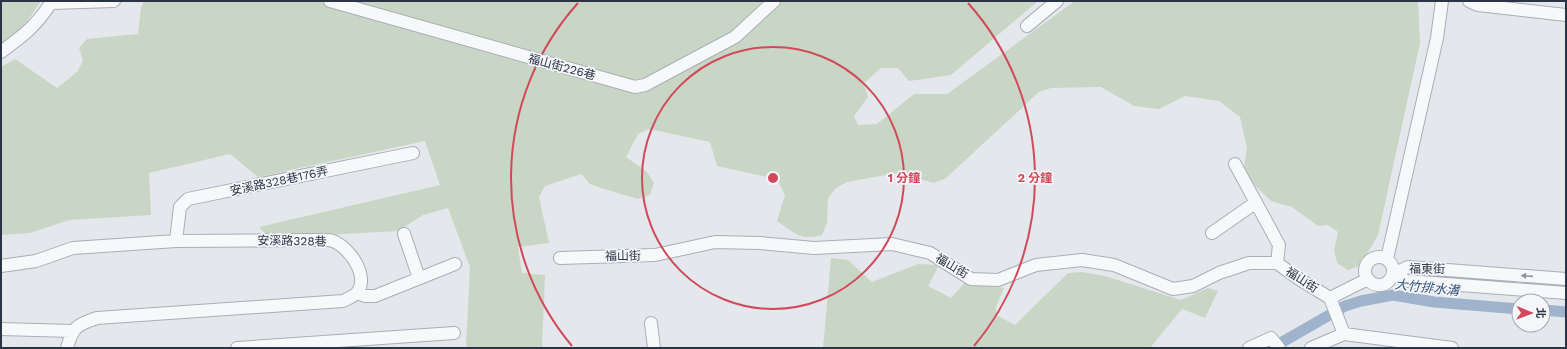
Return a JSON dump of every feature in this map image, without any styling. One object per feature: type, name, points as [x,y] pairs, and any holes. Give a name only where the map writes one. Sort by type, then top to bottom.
[{"type":"street","points":[[1,52],[28,33],[40,20],[51,3],[114,1]]},
{"type":"street","name":"福山街226巷","points":[[330,1],[635,87],[645,85],[735,37],[774,1]]},
{"type":"street","points":[[351,6],[367,1]]},
{"type":"street","points":[[1027,26],[1057,1]]},
{"type":"street","points":[[1387,259],[1437,38],[1442,1]]},
{"type":"street","points":[[1475,2],[1566,15]]},
{"type":"street","name":"安溪路328巷176弄","points":[[176,241],[180,207],[188,199],[414,153]]},
{"type":"street","points":[[1235,164],[1255,203],[1280,246],[1277,263]]},
{"type":"street","points":[[1212,233],[1255,203]]},
{"type":"street","points":[[404,234],[419,278]]},
{"type":"street","name":"安溪路328巷","points":[[1,266],[36,261],[73,248],[176,241],[332,241],[345,248],[354,259],[360,278],[357,293]]},
{"type":"street","name":"福山街","points":[[560,258],[655,255],[715,242],[760,243],[814,248],[892,244],[930,253],[971,279],[998,280],[1036,265],[1082,260],[1114,265],[1173,289],[1193,286],[1219,273],[1249,263],[1277,263],[1299,279],[1330,298],[1368,280]]},
{"type":"street","points":[[1377,256],[1387,259],[1392,266],[1393,274],[1387,282],[1383,284],[1373,283],[1368,280],[1365,271],[1368,262],[1377,256]]},
{"type":"street","points":[[1,329],[72,331],[84,323],[97,318],[343,301],[357,293],[365,296],[375,296],[455,264]]},
{"type":"street","name":"福東街","points":[[1393,274],[1408,266],[1566,279]]},
{"type":"street","name":"福東街","points":[[1393,274],[1407,280],[1566,293]]},
{"type":"street","points":[[1330,298],[1344,334]]},
{"type":"street","points":[[651,323],[654,348]]},
{"type":"street","points":[[67,348],[72,331]]},
{"type":"street","points":[[237,348],[454,333]]},
{"type":"street","points":[[1311,348],[1344,334],[1451,348]]},
{"type":"street","points":[[1248,348],[1271,338],[1279,348]]},
{"type":"green space","points":[[1,1],[41,1],[26,23],[1,49]]},
{"type":"green space","points":[[144,1],[1038,1],[951,75],[909,81],[898,68],[881,68],[864,83],[868,97],[854,116],[858,125],[877,124],[914,94],[947,94],[1075,1],[1418,1],[1420,43],[1378,235],[1360,266],[1348,270],[1337,263],[1334,250],[1338,232],[1328,225],[1318,226],[1292,207],[1271,201],[1243,174],[1247,148],[1240,117],[1219,101],[1185,96],[1159,109],[1134,106],[1101,87],[1051,88],[1039,92],[946,178],[934,183],[897,173],[847,182],[836,188],[828,198],[827,223],[822,235],[815,237],[798,235],[777,221],[785,195],[779,183],[767,177],[717,166],[710,142],[649,129],[638,134],[626,157],[647,172],[654,183],[650,195],[638,199],[601,188],[590,184],[581,174],[545,186],[539,197],[549,243],[518,247],[522,273],[545,275],[542,348],[466,348],[470,267],[448,208],[423,215],[398,231],[269,238],[259,227],[440,185],[425,141],[258,177],[230,154],[149,173],[151,215],[69,220],[30,233],[1,235],[1,67],[15,59],[57,88],[77,72],[83,61],[79,48],[87,39],[138,34],[141,8]]},
{"type":"green space","points":[[831,258],[848,260],[872,282],[918,264],[939,265],[928,286],[951,298],[967,280],[1004,288],[996,307],[996,315],[1015,325],[1068,273],[1082,272],[1105,276],[1181,300],[1208,288],[1218,291],[1205,318],[1182,309],[1150,348],[823,348]]},
{"type":"waterway","name":"大竹排水溝","points":[[1272,348],[1345,306],[1361,301],[1393,295],[1434,302],[1511,308]]},
{"type":"waterway","name":"大竹排水溝","points":[[1551,311],[1566,312]]}]
